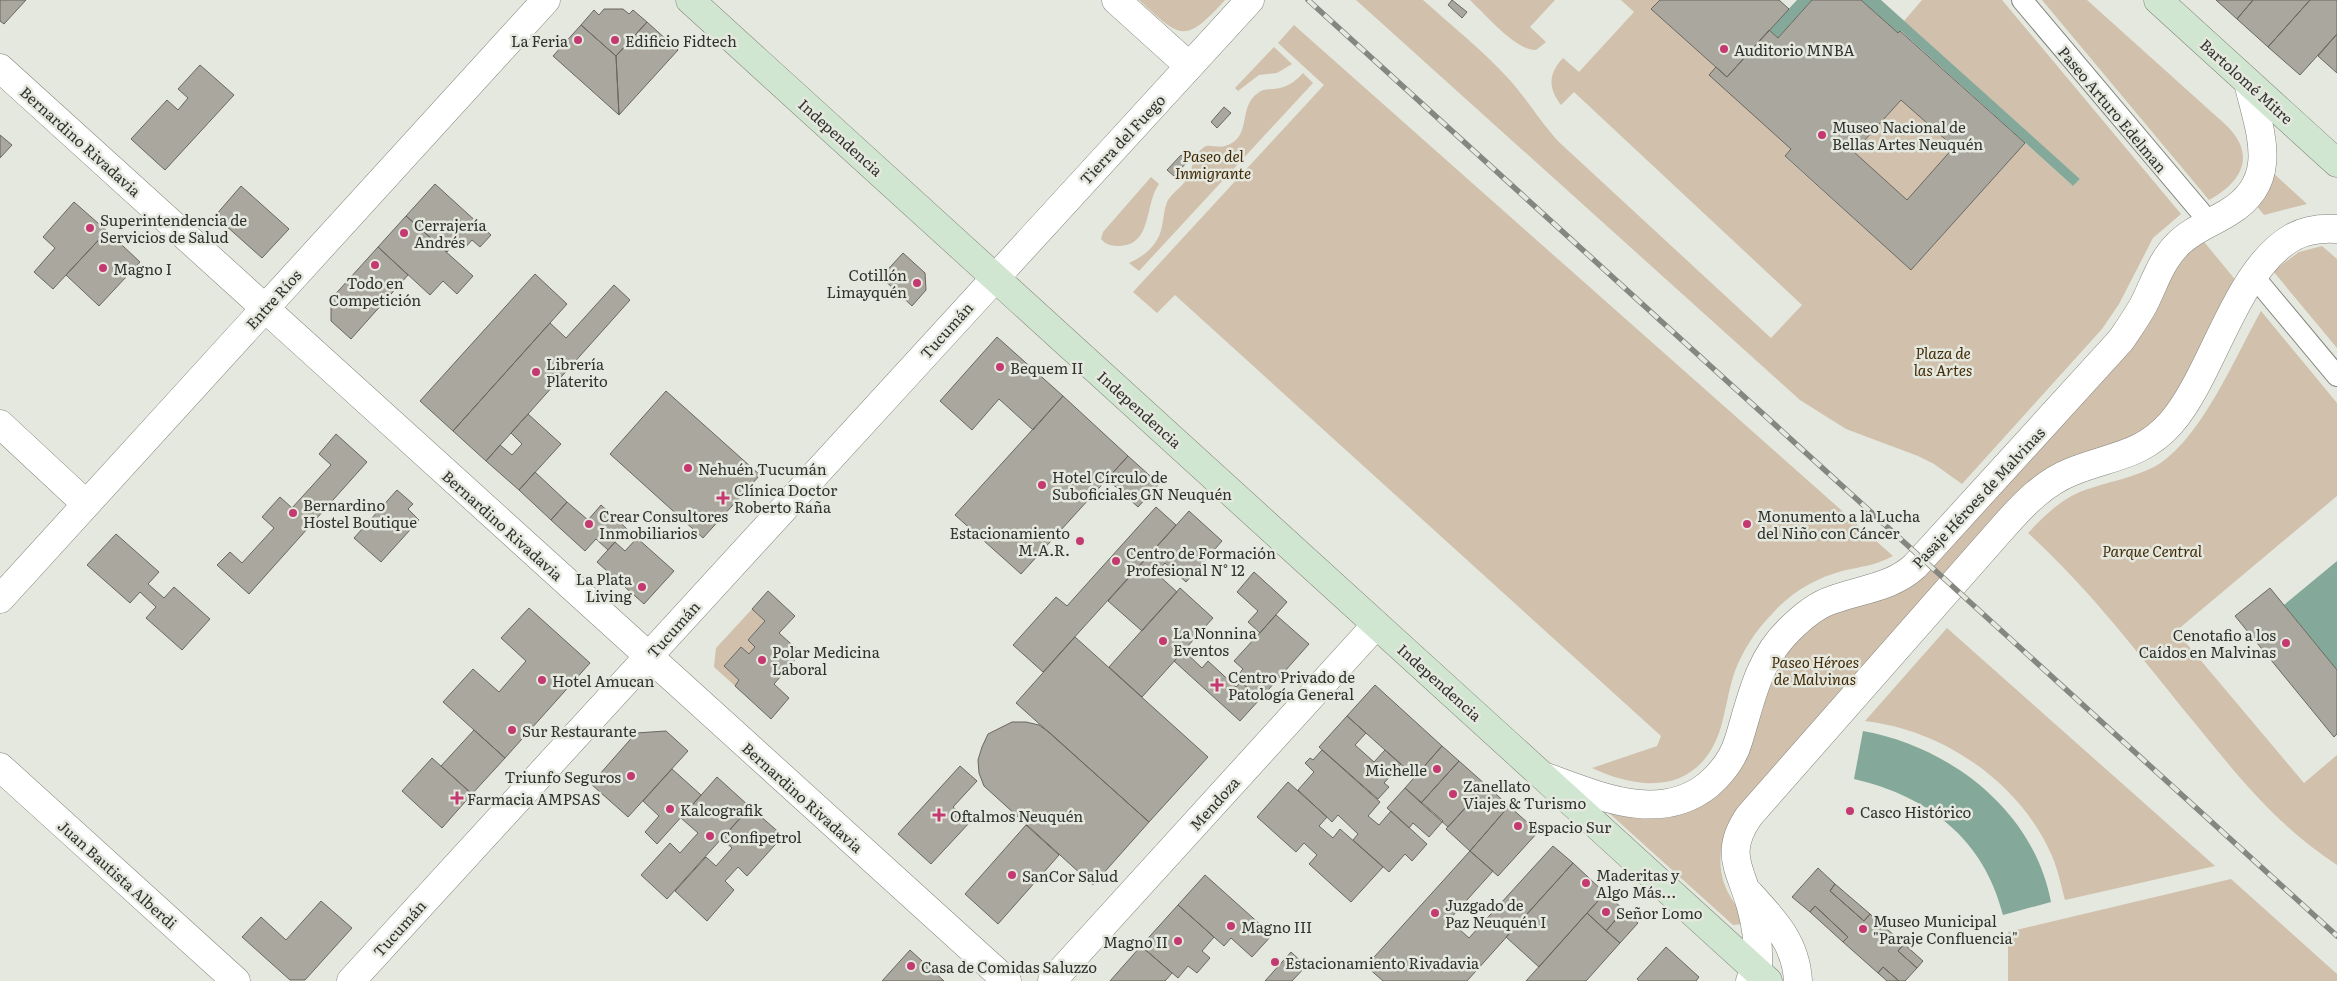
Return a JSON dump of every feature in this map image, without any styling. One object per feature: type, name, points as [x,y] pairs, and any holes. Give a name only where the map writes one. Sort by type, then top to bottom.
[{"type":"main road","name":"Independencia","points":[[690,0],[1543,776],[1758,978]]},
{"type":"main road","name":"Bartolomé Mitre","points":[[2158,0],[2337,163]]},
{"type":"street","name":"Entre Ríos","points":[[0,599],[546,0]]},
{"type":"street","points":[[1116,0],[1189,66]]},
{"type":"street","name":"Tierra del Fuego","points":[[995,277],[1250,0]]},
{"type":"street","name":"Paseo Arturo Edelman","points":[[2022,0],[2205,218]]},
{"type":"street","name":"Bernardino Rivadavia","points":[[0,68],[1007,981]]},
{"type":"street","name":"Pasaje Héroes de Malvinas","points":[[1543,776],[1602,796],[1651,806],[1674,803],[1685,799],[1714,780],[1734,752],[1753,689],[1763,664],[1787,631],[1818,606],[1830,600],[1890,583],[1899,579],[1915,566],[2121,340],[2136,318],[2171,251],[2187,237],[2238,206],[2254,190],[2260,180],[2264,156],[2248,82]]},
{"type":"street","points":[[1758,978],[1759,957],[1755,922],[1738,874],[1734,848],[1737,836],[1749,816],[2006,524],[2032,497],[2056,479],[2083,467],[2133,452],[2159,435],[2181,409],[2246,288],[2272,253],[2293,237],[2320,229],[2337,229]]},
{"type":"street","name":"Tucumán","points":[[351,981],[995,277]]},
{"type":"street","points":[[2261,286],[2337,376]]},
{"type":"street","points":[[0,424],[86,504]]},
{"type":"street","name":"Mendoza","points":[[1052,981],[1376,625]]},
{"type":"street","name":"Juan Bautista Alberdi","points":[[0,767],[236,981]]},
{"type":"street","points":[[1744,888],[1787,938],[1797,965],[1798,981]]},
{"type":"green space","points":[[1139,0],[1225,0],[1200,24],[1191,30],[1182,31],[1174,29],[1164,22]]},
{"type":"green space","name":"Plaza de las Artes","points":[[1356,0],[1423,0],[1506,76],[1560,143],[1771,338],[1802,305],[1574,92],[1561,105],[1554,93],[1552,75],[1563,58],[1579,72],[1634,12],[1621,0],[1660,0],[1651,9],[1716,67],[1791,149],[1785,157],[1911,270],[2025,143],[2073,186],[2080,179],[1904,21],[1922,0],[2002,0],[2181,214],[2153,238],[2119,304],[2102,329],[1962,484],[1934,464],[1918,456],[1846,429],[1800,400]]},
{"type":"green space","points":[[1470,0],[1555,0],[1530,27],[1546,42],[1536,50],[1519,45],[1501,31]]},
{"type":"green space","points":[[2042,0],[2087,0],[2226,125],[2236,136],[2243,157],[2242,167],[2230,185],[2209,200]]},
{"type":"green space","points":[[1294,25],[1893,556],[1875,564],[1842,571],[1823,578],[1804,587],[1779,606],[1755,634],[1738,663],[1720,730],[1711,751],[1698,766],[1684,776],[1667,782],[1649,783],[1611,776],[1592,768],[1657,746],[1661,736],[1175,295],[1157,313],[1133,292],[1324,85],[1278,43]]},
{"type":"green space","points":[[1274,47],[1292,64],[1277,73],[1259,75],[1238,91],[1235,88]]},
{"type":"green space","name":"Paseo del Inmigrante","points":[[1303,73],[1313,83],[1139,271],[1129,263],[1146,253],[1158,238],[1168,200],[1187,179],[1201,149],[1206,146],[1223,147],[1234,142],[1242,129],[1248,106],[1258,93],[1263,90],[1287,86]]},
{"type":"green space","points":[[1901,100],[1954,147],[1907,200],[1854,152]]},
{"type":"green space","points":[[2271,171],[2307,204],[2264,215],[2255,204]]},
{"type":"green space","name":"Paseo del Inmigrante","points":[[1151,177],[1159,184],[1154,193],[1143,231],[1130,244],[1119,246],[1105,243],[1101,239],[1103,232]]},
{"type":"green space","name":"Paseo Héroes de Malvinas","points":[[2200,237],[2238,283],[2176,398],[2151,428],[2091,454],[1732,820],[1724,838],[1720,858],[1725,887],[1742,920],[1742,924],[1733,925],[1599,804],[1687,807],[1769,672],[1815,620],[1885,594]]},
{"type":"green space","points":[[2322,246],[2337,259],[2337,348],[2273,271],[2299,252]]},
{"type":"green space","name":"Parque Central","points":[[2261,311],[2337,403],[2337,496],[2176,631],[2304,783],[2337,755],[2337,865],[2297,835],[2262,802],[2095,602],[2074,578],[2028,533],[2047,514],[2077,493],[2146,471],[2171,455],[2186,439],[2215,397]]},
{"type":"green space","points":[[752,609],[765,621],[748,640],[755,647],[749,654],[741,647],[724,666],[739,680],[735,686],[714,667],[716,648]]},
{"type":"green space","points":[[1947,628],[2215,866],[2065,900],[2054,861],[2038,829],[2020,805],[1999,783],[1976,764],[1950,748],[1923,735],[1894,726],[1865,721]]},
{"type":"green space","points":[[2231,879],[2337,974],[2337,981],[2008,981],[2008,932]]},
{"type":"shaded area","points":[[1797,0],[1812,0],[1778,38],[1769,30]]},
{"type":"shaded area","points":[[1861,0],[1881,0],[2080,179],[2073,186],[1901,31],[1898,33]]},
{"type":"shaded area","points":[[2337,561],[2337,670],[2284,605]]},
{"type":"shaded area","points":[[1863,731],[1896,739],[1927,752],[1957,768],[1984,788],[2007,812],[2027,839],[2042,869],[2051,902],[2003,915],[1994,888],[1982,864],[1967,843],[1949,825],[1929,809],[1906,797],[1854,779]]},
{"type":"building","points":[[0,0],[26,0],[4,24],[0,21]]},
{"type":"building","points":[[1452,0],[1467,12],[1462,18],[1448,5]]},
{"type":"building","name":"Auditorio MNBA","points":[[1660,0],[1779,0],[1789,9],[1727,77],[1651,9]]},
{"type":"building","name":"Museo Nacional de Bellas Artes Neuquén","points":[[1812,0],[1861,0],[1898,33],[1900,31],[2025,143],[1911,270],[1785,156],[1791,149],[1709,75],[1716,67],[1727,77],[1769,30],[1778,38]],"holes":[[[1901,100],[1954,147],[1907,200],[1854,152]]]},
{"type":"building","points":[[2216,0],[2253,0],[2237,19]]},
{"type":"building","points":[[2253,0],[2310,0],[2268,47],[2237,19]]},
{"type":"building","points":[[2310,0],[2337,0],[2337,34],[2300,75],[2268,47]]},
{"type":"building","name":"Edificio Fidtech","points":[[604,9],[623,9],[629,14],[633,10],[647,22],[616,56],[581,25],[594,10],[599,15]]},
{"type":"building","points":[[647,22],[678,50],[619,115],[616,56]]},
{"type":"building","points":[[581,25],[616,56],[619,115],[553,56]]},
{"type":"building","points":[[2337,34],[2337,73],[2318,56]]},
{"type":"building","points":[[200,65],[234,95],[165,170],[131,139],[167,100],[178,110],[188,98],[178,89]]},
{"type":"building","points":[[1224,107],[1231,113],[1217,128],[1211,122]]},
{"type":"building","points":[[0,135],[12,145],[0,158]]},
{"type":"building","points":[[1181,155],[1188,161],[1174,176],[1167,170]]},
{"type":"building","points":[[435,184],[491,235],[480,247],[472,240],[464,249],[456,243],[447,252],[406,216]]},
{"type":"building","points":[[241,186],[289,229],[262,258],[215,216]]},
{"type":"building","points":[[74,202],[107,231],[53,289],[34,272],[55,248],[43,237]]},
{"type":"building","points":[[406,216],[473,276],[457,294],[443,281],[430,295],[378,247]]},
{"type":"building","name":"Magno I","points":[[107,231],[140,262],[99,306],[66,275]]},
{"type":"building","points":[[378,247],[408,275],[351,339],[331,321],[331,299]]},
{"type":"building","points":[[903,253],[925,273],[926,290],[912,306],[881,277]]},
{"type":"building","points":[[535,274],[567,304],[453,431],[420,401]]},
{"type":"building","name":"Librería Platerito","points":[[614,285],[630,300],[486,461],[453,431],[550,323],[566,338]]},
{"type":"building","name":"Bequem II","points":[[997,337],[1063,396],[1033,430],[999,399],[972,430],[940,401]]},
{"type":"building","name":"Nehuén Tucumán","points":[[666,391],[760,475],[703,538],[610,454]]},
{"type":"building","name":"Hotel Círculo de Suboficiales GN Neuquén","points":[[1063,396],[1128,456],[1021,574],[955,515]]},
{"type":"building","points":[[528,414],[561,444],[519,490],[486,461],[500,445],[512,455],[522,444],[511,433]]},
{"type":"building","name":"Bernardino Hostel Boutique","points":[[336,434],[367,462],[249,594],[217,565],[230,552],[242,563],[274,528],[262,517],[280,497],[292,508],[331,465],[319,454]]},
{"type":"building","points":[[1128,456],[1159,484],[1138,507],[1107,479]]},
{"type":"building","points":[[535,472],[567,502],[551,520],[519,490]]},
{"type":"building","points":[[397,490],[413,504],[408,509],[419,520],[381,562],[354,538]]},
{"type":"building","name":"Crear Consultores Inmobiliarios","points":[[567,502],[588,520],[601,505],[627,529],[608,550],[596,539],[585,551],[551,520]]},
{"type":"building","name":"Centro de Formación Profesional N° 12","points":[[1156,507],[1176,525],[1043,672],[1013,645],[1056,597],[1067,606]]},
{"type":"building","points":[[1189,511],[1222,541],[1186,582],[1165,563],[1156,573],[1177,592],[1142,631],[1108,601]]},
{"type":"building","points":[[116,534],[159,572],[148,584],[164,598],[174,587],[210,619],[182,650],[146,618],[156,607],[140,592],[130,603],[87,565]]},
{"type":"building","name":"La Plata Living","points":[[637,538],[674,571],[644,604],[597,562],[615,542],[625,551]]},
{"type":"building","points":[[1254,572],[1287,602],[1260,633],[1248,622],[1258,611],[1237,592]]},
{"type":"building","name":"La Nonnina Eventos","points":[[1180,588],[1213,618],[1142,697],[1109,667]]},
{"type":"building","name":"Cenotafio a los Caídos en Malvinas","points":[[2270,588],[2337,670],[2337,734],[2334,737],[2235,616]]},
{"type":"building","name":"Polar Medicina Laboral","points":[[768,591],[795,616],[779,633],[801,653],[774,684],[789,698],[771,719],[735,686],[739,680],[724,666],[741,647],[749,654],[755,647],[748,640],[765,621],[752,609]]},
{"type":"building","name":"Hotel Amucan","points":[[529,608],[590,663],[505,758],[443,702],[473,669],[499,692],[526,661],[501,638]]},
{"type":"building","points":[[1276,615],[1309,644],[1260,699],[1236,678],[1243,669],[1234,661]]},
{"type":"building","points":[[1075,637],[1208,757],[1149,822],[1016,703]]},
{"type":"building","name":"Centro Privado de Patología General","points":[[1184,651],[1202,668],[1208,661],[1236,687],[1241,682],[1260,699],[1240,721],[1174,661]]},
{"type":"building","points":[[1375,685],[1442,746],[1415,777],[1347,716]]},
{"type":"building","points":[[1347,716],[1366,733],[1355,745],[1374,762],[1385,750],[1401,764],[1384,783],[1389,787],[1378,799],[1319,747]]},
{"type":"building","points":[[1012,722],[1026,722],[1039,725],[1050,733],[1149,822],[1093,885],[984,786],[979,773],[978,760],[982,747],[988,734]]},
{"type":"building","points":[[474,730],[505,758],[472,794],[441,766]]},
{"type":"building","name":"Triunfo Seguros","points":[[666,731],[688,751],[628,817],[591,784],[636,733]]},
{"type":"building","name":"Michelle","points":[[1442,746],[1459,761],[1421,803],[1405,788]]},
{"type":"building","points":[[1322,750],[1380,802],[1368,816],[1379,825],[1391,811],[1427,844],[1412,861],[1405,854],[1389,872],[1353,840],[1358,834],[1338,815],[1332,822],[1298,790],[1314,772],[1305,763],[1310,758],[1313,760]]},
{"type":"building","points":[[432,758],[472,794],[442,828],[402,791]]},
{"type":"building","name":"Zanellato Viajes & Turismo","points":[[1459,761],[1486,785],[1448,827],[1421,803]]},
{"type":"building","name":"Oftalmos Neuquén","points":[[960,766],[977,781],[953,807],[970,822],[931,864],[898,834]]},
{"type":"building","name":"Kalcografik","points":[[672,769],[701,795],[657,844],[645,832],[659,816],[643,801]]},
{"type":"building","name":"Confipetrol","points":[[717,777],[750,807],[667,899],[641,875],[670,843],[680,853],[698,833],[681,818]]},
{"type":"building","points":[[1288,782],[1327,817],[1319,826],[1333,838],[1340,829],[1383,867],[1351,902],[1309,864],[1317,855],[1304,843],[1296,852],[1257,817]]},
{"type":"building","points":[[1486,785],[1509,806],[1470,851],[1446,829]]},
{"type":"building","points":[[1405,788],[1443,821],[1429,837],[1413,823],[1409,828],[1387,808]]},
{"type":"building","points":[[1509,806],[1538,832],[1498,876],[1470,851]]},
{"type":"building","points":[[750,807],[783,836],[747,876],[738,867],[725,881],[734,890],[707,921],[675,891],[706,857],[716,866],[732,848],[722,839]]},
{"type":"building","name":"SanCor Salud","points":[[1026,825],[1059,855],[998,924],[965,894]]},
{"type":"building","name":"Juzgado de Paz Neuquén I","points":[[1553,846],[1573,863],[1467,981],[1383,981],[1366,966],[1470,851],[1493,871],[1449,920],[1469,938]]},
{"type":"building","points":[[1573,863],[1605,893],[1539,967],[1506,937]]},
{"type":"building","name":"Museo Municipal \"Paraje Confluencia\"","points":[[1818,868],[1835,884],[1830,891],[1864,921],[1870,914],[1904,944],[1898,951],[1917,968],[1905,981],[1899,981],[1883,967],[1878,973],[1843,942],[1848,937],[1815,906],[1810,912],[1792,897]]},
{"type":"building","name":"Magno III","points":[[1205,875],[1272,935],[1252,957],[1231,938],[1224,946],[1178,905]]},
{"type":"building","points":[[1835,884],[1870,914],[1864,921],[1830,891]]},
{"type":"building","name":"Señor Lomo","points":[[1605,893],[1624,910],[1606,931],[1587,913]]},
{"type":"building","points":[[321,901],[352,928],[305,980],[290,980],[242,937],[261,917],[286,940]]},
{"type":"building","name":"Magno II","points":[[1178,905],[1214,937],[1202,951],[1210,958],[1197,973],[1188,966],[1178,978],[1141,946]]},
{"type":"building","points":[[1815,906],[1848,937],[1843,942],[1810,912]]},
{"type":"building","points":[[1624,910],[1638,923],[1620,943],[1606,931]]},
{"type":"building","points":[[1587,913],[1620,943],[1586,981],[1526,981]]},
{"type":"building","points":[[1904,944],[1923,961],[1917,968],[1898,951]]},
{"type":"building","points":[[1141,946],[1172,973],[1165,981],[1110,981]]},
{"type":"building","points":[[1666,947],[1699,977],[1696,981],[1639,981],[1637,979]]},
{"type":"building","name":"Casa de Comidas Saluzzo","points":[[910,950],[944,981],[882,981]]},
{"type":"building","points":[[1291,952],[1306,966],[1292,981],[1265,981]]},
{"type":"building","points":[[1883,967],[1899,981],[1887,981],[1878,973]]},
{"type":"railway","points":[[1308,0],[2337,936]]},
{"type":"place","name":"La Feria","points":[[578,40]]},
{"type":"place","name":"Edificio Fidtech","points":[[615,40]]},
{"type":"place","name":"Auditorio MNBA","points":[[1724,49]]},
{"type":"place","name":"Museo Nacional de Bellas Artes Neuquén","points":[[1822,135]]},
{"type":"place","name":"Superintendencia de Servicios de Salud","points":[[90,228]]},
{"type":"place","name":"Cerrajería Andrés","points":[[404,233]]},
{"type":"place","name":"Todo en Competición","points":[[375,265]]},
{"type":"place","name":"Magno I","points":[[103,268]]},
{"type":"place","name":"Cotillón Limayquén","points":[[917,283]]},
{"type":"place","name":"Bequem II","points":[[1000,367]]},
{"type":"place","name":"Librería Platerito","points":[[536,372]]},
{"type":"place","name":"Nehuén Tucumán","points":[[688,468]]},
{"type":"place","name":"Hotel Círculo de Suboficiales GN Neuquén","points":[[1042,485]]},
{"type":"place","name":"Clínica Doctor Roberto Raña","points":[[723,498]]},
{"type":"place","name":"Bernardino Hostel Boutique","points":[[293,513]]},
{"type":"place","name":"Crear Consultores Inmobiliarios","points":[[589,524]]},
{"type":"place","name":"Monumento a la Lucha del Niño con Cáncer","points":[[1747,524]]},
{"type":"place","name":"Estacionamiento M.A.R.","points":[[1080,541]]},
{"type":"place","name":"Centro de Formación Profesional N° 12","points":[[1116,561]]},
{"type":"place","name":"La Plata Living","points":[[642,587]]},
{"type":"place","name":"La Nonnina Eventos","points":[[1163,641]]},
{"type":"place","name":"Cenotafio a los Caídos en Malvinas","points":[[2286,643]]},
{"type":"place","name":"Polar Medicina Laboral","points":[[762,660]]},
{"type":"place","name":"Hotel Amucan","points":[[542,680]]},
{"type":"place","name":"Centro Privado de Patología General","points":[[1217,685]]},
{"type":"place","name":"Sur Restaurante","points":[[512,730]]},
{"type":"place","name":"Michelle","points":[[1437,769]]},
{"type":"place","name":"Triunfo Seguros","points":[[631,776]]},
{"type":"place","name":"Zanellato Viajes & Turismo","points":[[1453,794]]},
{"type":"place","name":"Farmacia AMPSAS","points":[[457,798]]},
{"type":"place","name":"Kalcografik","points":[[670,809]]},
{"type":"place","name":"Casco Histórico","points":[[1850,811]]},
{"type":"place","name":"Oftalmos Neuquén","points":[[939,815]]},
{"type":"place","name":"Espacio Sur","points":[[1518,826]]},
{"type":"place","name":"Confipetrol","points":[[710,836]]},
{"type":"place","name":"SanCor Salud","points":[[1012,875]]},
{"type":"place","name":"Maderitas y Algo Más...","points":[[1586,883]]},
{"type":"place","name":"Señor Lomo","points":[[1606,912]]},
{"type":"place","name":"Juzgado de Paz Neuquén I","points":[[1435,913]]},
{"type":"place","name":"Magno III","points":[[1231,926]]},
{"type":"place","name":"Museo Municipal \"Paraje Confluencia\"","points":[[1863,929]]},
{"type":"place","name":"Magno II","points":[[1178,941]]},
{"type":"place","name":"Estacionamiento Rivadavia","points":[[1275,962]]},
{"type":"place","name":"Casa de Comidas Saluzzo","points":[[911,966]]}]
